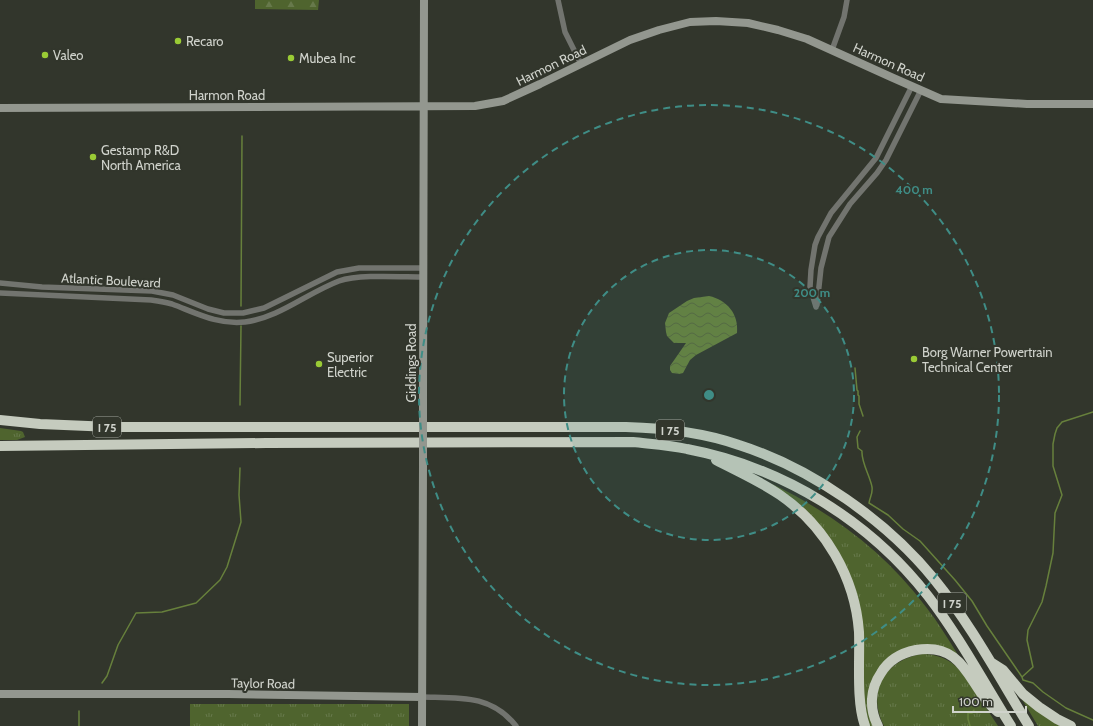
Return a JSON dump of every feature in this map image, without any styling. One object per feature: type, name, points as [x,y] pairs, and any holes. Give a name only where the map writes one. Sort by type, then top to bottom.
[{"type":"highway","name":"I 75","points":[[0,420],[40,424],[112,427],[626,426],[682,431],[739,444],[792,468],[842,496],[898,540],[934,579],[960,614],[1029,726]]},
{"type":"highway","name":"I 75","points":[[0,446],[266,442],[553,441],[633,442],[674,446],[702,452],[752,467],[787,482],[821,501],[863,530],[894,558],[927,596],[946,622],[1009,722]]},
{"type":"highway","points":[[702,452],[758,482],[788,501],[812,522],[831,547],[846,577],[856,610],[859,632],[861,710],[865,726]]},
{"type":"highway","points":[[878,726],[873,714],[872,695],[876,682],[882,671],[891,661],[903,654],[925,649],[945,653],[961,664],[991,706],[1009,722]]},
{"type":"highway","points":[[989,661],[1003,670],[1023,694],[1039,707],[1071,726]]},
{"type":"street","name":"Giddings Road","points":[[422,726],[424,0]]},
{"type":"street","points":[[558,0],[565,32],[581,64]]},
{"type":"street","points":[[832,50],[844,17],[847,0]]},
{"type":"street","name":"Harmon Road","points":[[0,108],[475,106],[503,101],[630,40],[659,30],[690,22],[716,21],[748,23],[807,39],[890,78],[941,99],[1027,104],[1093,104]]},
{"type":"street","points":[[912,86],[876,158],[831,213],[818,237],[815,245],[810,287],[816,307],[821,268],[829,237],[850,204],[877,173],[886,160],[921,90]]},
{"type":"street","name":"Atlantic Boulevard","points":[[0,283],[42,287],[152,291],[173,295],[208,309],[224,313],[244,313],[264,308],[337,272],[359,268],[424,268]]},
{"type":"street","name":"Atlantic Boulevard","points":[[0,293],[151,300],[170,304],[206,318],[223,322],[244,322],[267,317],[340,281],[360,278],[424,277]]},
{"type":"street","name":"Taylor Road","points":[[0,694],[228,694],[464,698],[479,700],[499,710],[516,726]]},
{"type":"green space","points":[[255,0],[319,0],[318,10],[255,9]]},
{"type":"green space","points":[[0,428],[21,431],[25,437],[17,440],[0,440]]},
{"type":"green space","points":[[772,484],[794,495],[837,521],[876,552],[910,587],[935,619],[958,655],[926,646],[877,672],[874,726],[868,726],[864,713],[861,628],[838,553]]},
{"type":"green space","points":[[923,654],[942,658],[956,666],[967,679],[998,726],[884,726],[879,713],[877,701],[878,690],[882,679],[889,670],[898,663],[910,657]]},
{"type":"green space","points":[[1020,696],[1063,726],[1038,726]]},
{"type":"green space","points":[[190,704],[409,704],[409,726],[190,726]]},
{"type":"water","points":[[709,296],[726,304],[734,314],[737,333],[696,355],[690,360],[683,373],[672,373],[670,366],[686,343],[674,343],[667,336],[665,323],[669,313],[694,298]]},
{"type":"waterway","points":[[241,306],[242,136]]},
{"type":"waterway","points":[[240,405],[241,326]]},
{"type":"waterway","points":[[855,368],[859,404],[863,416]]},
{"type":"waterway","points":[[1022,677],[1033,667],[1027,640],[1028,630],[1042,602],[1053,553],[1055,513],[1062,495],[1053,466],[1053,444],[1055,434],[1057,428],[1062,422],[1093,412]]},
{"type":"waterway","points":[[860,431],[857,437],[858,448],[862,451],[863,460],[872,487],[869,503],[888,515],[903,529],[920,541],[955,580],[972,601],[1023,680],[1033,683],[1066,708],[1093,720]]},
{"type":"waterway","points":[[102,683],[107,676],[118,645],[136,613],[162,612],[196,603],[220,580],[227,567],[241,522],[239,495],[240,468]]},
{"type":"waterway","points":[[970,726],[968,713],[972,713],[974,710]]},
{"type":"waterway","points":[[79,711],[79,726]]},
{"type":"place","name":"Recaro","points":[[178,41]]},
{"type":"place","name":"Valeo","points":[[45,55]]},
{"type":"place","name":"Mubea Inc","points":[[291,58]]},
{"type":"place","name":"Gestamp R&D North America","points":[[93,157]]},
{"type":"place","name":"Borg Warner Powertrain Technical Center","points":[[914,359]]},
{"type":"place","name":"Superior Electric","points":[[319,364]]}]
